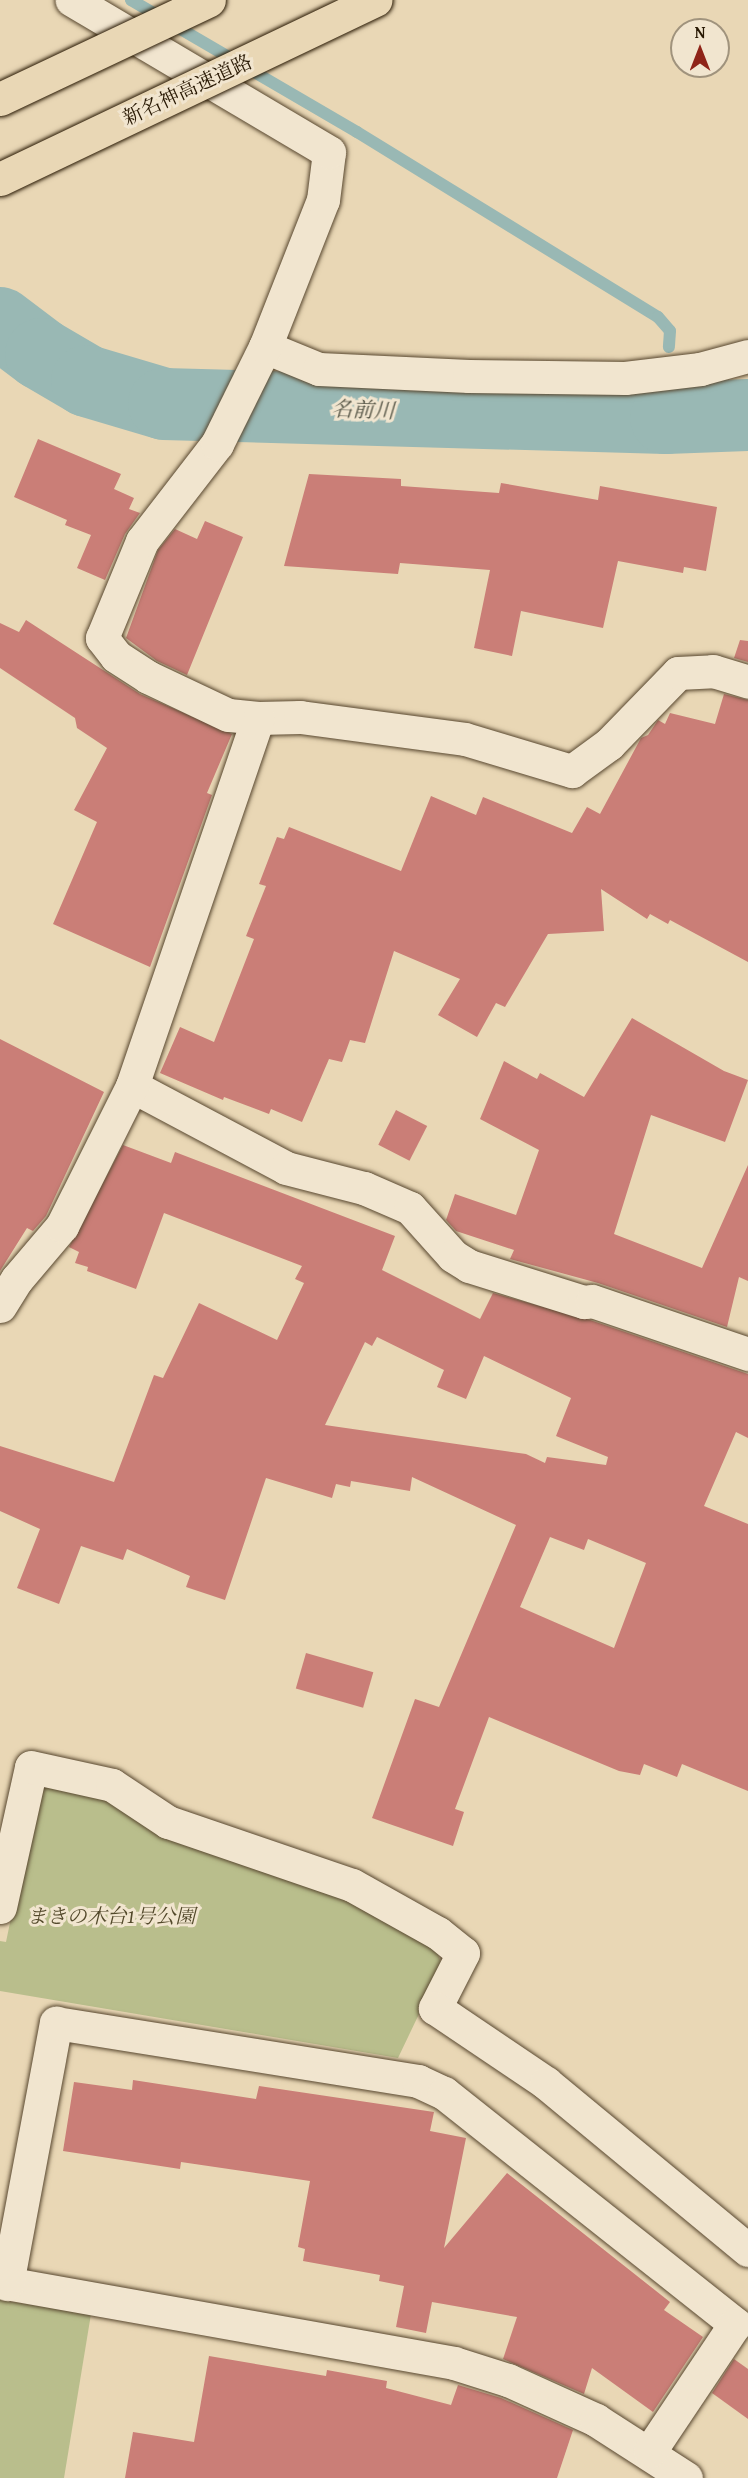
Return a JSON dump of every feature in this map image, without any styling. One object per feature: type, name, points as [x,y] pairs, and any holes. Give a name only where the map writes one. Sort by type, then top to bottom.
[{"type":"highway","points":[[0,99],[209,0]]},
{"type":"highway","name":"新名神高速道路","points":[[0,178],[375,0]]},
{"type":"street","points":[[72,0],[329,152],[323,200],[265,347],[217,444],[142,541],[102,638],[116,656],[148,677],[228,715],[258,718],[300,717],[465,739],[572,771],[609,744],[678,673],[713,671],[748,682]]},
{"type":"street","points":[[265,347],[319,369],[469,376],[625,378],[700,369],[748,356]]},
{"type":"street","points":[[0,1306],[17,1279],[62,1226],[132,1086],[258,718]]},
{"type":"street","points":[[132,1086],[286,1168],[364,1188],[410,1208],[453,1256],[469,1266],[584,1302],[592,1301],[748,1354]]},
{"type":"street","points":[[0,1907],[31,1767],[112,1785],[168,1822],[352,1885],[438,1933],[463,1953],[435,2008],[546,2083],[748,2250]]},
{"type":"street","points":[[650,2451],[735,2324],[444,2093],[418,2081],[56,2024],[4,2283],[454,2363],[553,2399],[650,2451],[686,2478]]},
{"type":"green space","name":"まきの木台1号公園","points":[[49,1785],[110,1798],[345,1897],[435,1946],[442,1966],[398,2058],[0,1991],[0,1941],[6,1942],[37,1793]]},
{"type":"green space","points":[[0,2300],[91,2314],[64,2478],[0,2478]]},
{"type":"building","points":[[38,439],[121,474],[114,489],[134,498],[129,509],[140,513],[125,534],[105,580],[77,568],[91,535],[65,525],[67,520],[14,497]]},
{"type":"building","points":[[309,474],[401,479],[401,486],[499,493],[501,483],[598,500],[600,486],[717,507],[706,571],[684,567],[683,573],[618,561],[603,628],[521,611],[512,656],[474,648],[490,570],[400,563],[398,574],[284,566]]},
{"type":"building","points":[[205,521],[243,537],[187,675],[157,661],[126,638],[158,550],[175,529],[197,539]]},
{"type":"building","points":[[26,620],[140,694],[232,734],[207,793],[212,795],[150,967],[53,924],[97,822],[74,810],[107,748],[77,728],[75,718],[0,668],[0,623],[19,632]]},
{"type":"building","points":[[740,640],[748,641],[748,662],[734,658]]},
{"type":"building","points":[[724,694],[748,700],[748,962],[670,920],[668,924],[650,914],[647,919],[601,889],[604,931],[548,934],[505,1007],[496,1003],[477,1037],[438,1015],[460,979],[394,951],[365,1043],[350,1040],[342,1062],[329,1059],[302,1122],[271,1109],[269,1114],[224,1097],[223,1100],[160,1073],[180,1027],[214,1042],[254,939],[246,936],[266,886],[259,884],[277,837],[284,839],[289,827],[401,871],[431,796],[476,815],[483,797],[572,833],[587,807],[600,814],[641,738],[648,735],[658,720],[665,724],[670,713],[715,724]]},
{"type":"building","points":[[632,1018],[724,1071],[748,1080],[725,1142],[651,1115],[614,1234],[702,1268],[748,1165],[748,1281],[739,1277],[727,1327],[598,1283],[510,1259],[514,1250],[456,1231],[446,1220],[455,1194],[516,1215],[539,1150],[480,1119],[504,1061],[537,1079],[540,1073],[584,1097]]},
{"type":"building","points":[[0,1039],[104,1092],[46,1216],[33,1231],[27,1228],[0,1271]]},
{"type":"building","points":[[396,1110],[427,1126],[409,1161],[378,1145]]},
{"type":"building","points":[[123,1145],[171,1163],[175,1152],[395,1236],[382,1270],[480,1319],[493,1293],[590,1320],[748,1374],[748,1438],[736,1432],[704,1506],[748,1524],[748,1791],[682,1764],[677,1777],[644,1764],[640,1775],[619,1771],[489,1717],[455,1809],[464,1812],[453,1846],[372,1818],[415,1699],[439,1707],[516,1525],[412,1477],[410,1491],[351,1481],[350,1487],[336,1484],[332,1498],[266,1478],[225,1600],[186,1587],[190,1576],[127,1549],[123,1560],[81,1546],[59,1604],[17,1588],[40,1529],[0,1511],[0,1446],[114,1482],[154,1375],[163,1378],[199,1303],[277,1340],[304,1283],[295,1279],[302,1266],[164,1213],[136,1289],[87,1271],[88,1267],[75,1263],[79,1252],[69,1247]],"holes":[[[377,1337],[444,1370],[437,1387],[466,1399],[484,1356],[571,1398],[556,1436],[608,1457],[606,1465],[547,1457],[545,1463],[526,1454],[325,1425],[365,1342],[372,1346]],[[550,1537],[584,1550],[588,1539],[646,1563],[614,1648],[520,1607]]]},
{"type":"building","points":[[306,1653],[373,1672],[363,1708],[296,1689]]},
{"type":"building","points":[[133,2080],[256,2099],[259,2086],[434,2112],[430,2131],[466,2138],[444,2248],[507,2173],[670,2302],[664,2310],[703,2337],[653,2412],[592,2368],[584,2394],[503,2359],[517,2317],[432,2302],[426,2333],[396,2327],[404,2286],[379,2281],[380,2275],[303,2261],[305,2249],[298,2247],[310,2181],[181,2162],[180,2169],[63,2151],[74,2082],[132,2090]]},
{"type":"building","points":[[209,2356],[326,2376],[327,2370],[387,2381],[386,2388],[451,2405],[458,2385],[501,2398],[573,2430],[557,2478],[125,2478],[133,2432],[194,2442]]},
{"type":"building","points":[[734,2359],[748,2369],[748,2419],[712,2393]]},
{"type":"waterway","points":[[131,0],[357,132],[658,317],[670,331],[669,347]]},
{"type":"waterway","name":"名前川","points":[[0,323],[41,354],[87,381],[164,404],[666,418],[748,415]]},
{"type":"waterway","points":[[666,418],[667,393]]}]
